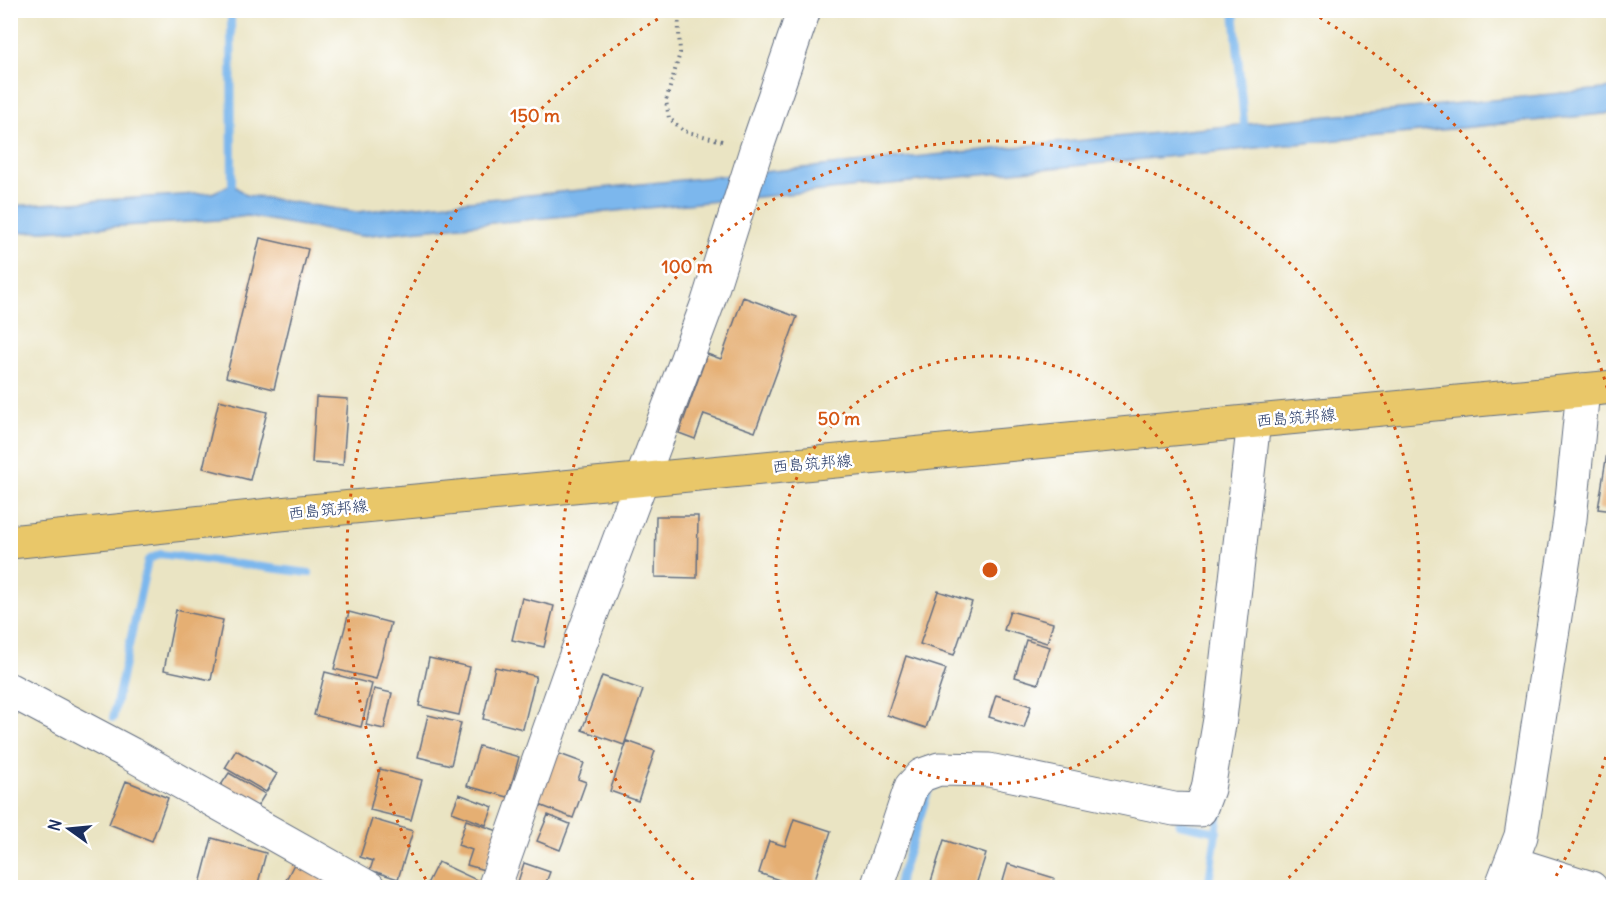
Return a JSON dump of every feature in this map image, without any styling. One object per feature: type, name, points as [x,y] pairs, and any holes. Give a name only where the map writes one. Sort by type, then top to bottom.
[{"type":"main road","name":"西島筑邦線","points":[[10,542],[643,479],[1598,389]]},
{"type":"street","points":[[494,888],[569,674],[707,305],[754,156],[804,10]]},
{"type":"street","points":[[1591,888],[1506,875],[1521,836],[1570,519],[1598,389]]},
{"type":"street","points":[[877,888],[911,787],[922,774],[939,769],[988,770],[1174,809],[1200,810],[1208,789],[1220,719],[1254,421]]},
{"type":"street","points":[[10,690],[131,754],[369,888]]},
{"type":"path","points":[[678,10],[680,53],[666,101],[669,118],[684,131],[754,156]]},
{"type":"water","points":[[1613,88],[1613,113],[360,236],[247,216],[218,220],[11,233],[11,206],[212,193],[232,184],[246,195],[357,212]]},
{"type":"building","points":[[260,238],[308,249],[274,389],[226,377]]},
{"type":"building","points":[[743,297],[797,317],[755,432],[704,414],[695,439],[679,433],[707,354],[721,359]]},
{"type":"building","points":[[316,397],[348,399],[343,465],[312,463]]},
{"type":"building","points":[[219,400],[267,412],[250,480],[203,468]]},
{"type":"building","points":[[1607,453],[1614,454],[1614,511],[1598,509]]},
{"type":"building","points":[[656,516],[698,516],[697,578],[655,577]]},
{"type":"building","points":[[938,591],[972,602],[954,655],[920,644]]},
{"type":"building","points":[[522,598],[554,606],[544,647],[512,640]]},
{"type":"building","points":[[176,610],[223,620],[211,680],[164,670]]},
{"type":"building","points":[[1010,611],[1053,623],[1047,643],[1004,630]]},
{"type":"building","points":[[349,612],[391,623],[376,679],[334,669]]},
{"type":"building","points":[[1026,640],[1050,647],[1038,684],[1015,677]]},
{"type":"building","points":[[906,656],[946,669],[926,728],[887,715]]},
{"type":"building","points":[[429,658],[470,667],[459,715],[419,706]]},
{"type":"building","points":[[495,667],[536,676],[523,729],[483,719]]},
{"type":"building","points":[[325,672],[372,684],[361,727],[314,715]]},
{"type":"building","points":[[602,676],[643,690],[624,745],[582,730]]},
{"type":"building","points":[[374,689],[392,693],[384,729],[366,725]]},
{"type":"building","points":[[996,695],[1031,706],[1024,728],[989,717]]},
{"type":"building","points":[[428,715],[461,723],[451,765],[418,757]]},
{"type":"building","points":[[627,741],[655,751],[638,801],[610,791]]},
{"type":"building","points":[[479,746],[519,757],[508,797],[467,786]]},
{"type":"building","points":[[236,750],[277,774],[266,792],[225,768]]},
{"type":"building","points":[[557,753],[584,763],[578,779],[586,782],[573,818],[537,804]]},
{"type":"building","points":[[380,769],[422,780],[411,820],[370,810]]},
{"type":"building","points":[[229,773],[265,794],[255,810],[219,788]]},
{"type":"building","points":[[126,781],[168,798],[152,841],[109,824]]},
{"type":"building","points":[[459,794],[493,807],[486,825],[452,812]]},
{"type":"building","points":[[548,815],[570,824],[560,850],[537,841]]},
{"type":"building","points":[[372,819],[413,831],[398,879],[370,870],[373,861],[360,857]]},
{"type":"building","points":[[794,819],[831,831],[812,888],[802,888],[759,873],[769,841],[785,846]]},
{"type":"building","points":[[466,820],[498,831],[484,870],[467,865],[472,850],[458,845]]},
{"type":"building","points":[[212,838],[266,853],[257,887],[243,883],[241,888],[199,888]]},
{"type":"building","points":[[944,840],[986,854],[975,888],[929,888]]},
{"type":"building","points":[[438,862],[481,882],[478,888],[425,888]]},
{"type":"building","points":[[524,863],[550,872],[545,885],[551,888],[516,888]]},
{"type":"building","points":[[294,864],[333,884],[331,888],[282,888]]},
{"type":"building","points":[[1008,864],[1054,878],[1051,888],[1001,888]]},
{"type":"waterway","points":[[231,10],[232,184]]},
{"type":"waterway","points":[[1234,10],[1244,124]]},
{"type":"waterway","points":[[113,718],[148,560],[160,554],[309,573]]},
{"type":"waterway","points":[[897,888],[930,786],[934,786]]},
{"type":"waterway","points":[[1208,888],[1222,792]]},
{"type":"waterway","points":[[1179,824],[1217,832]]}]
